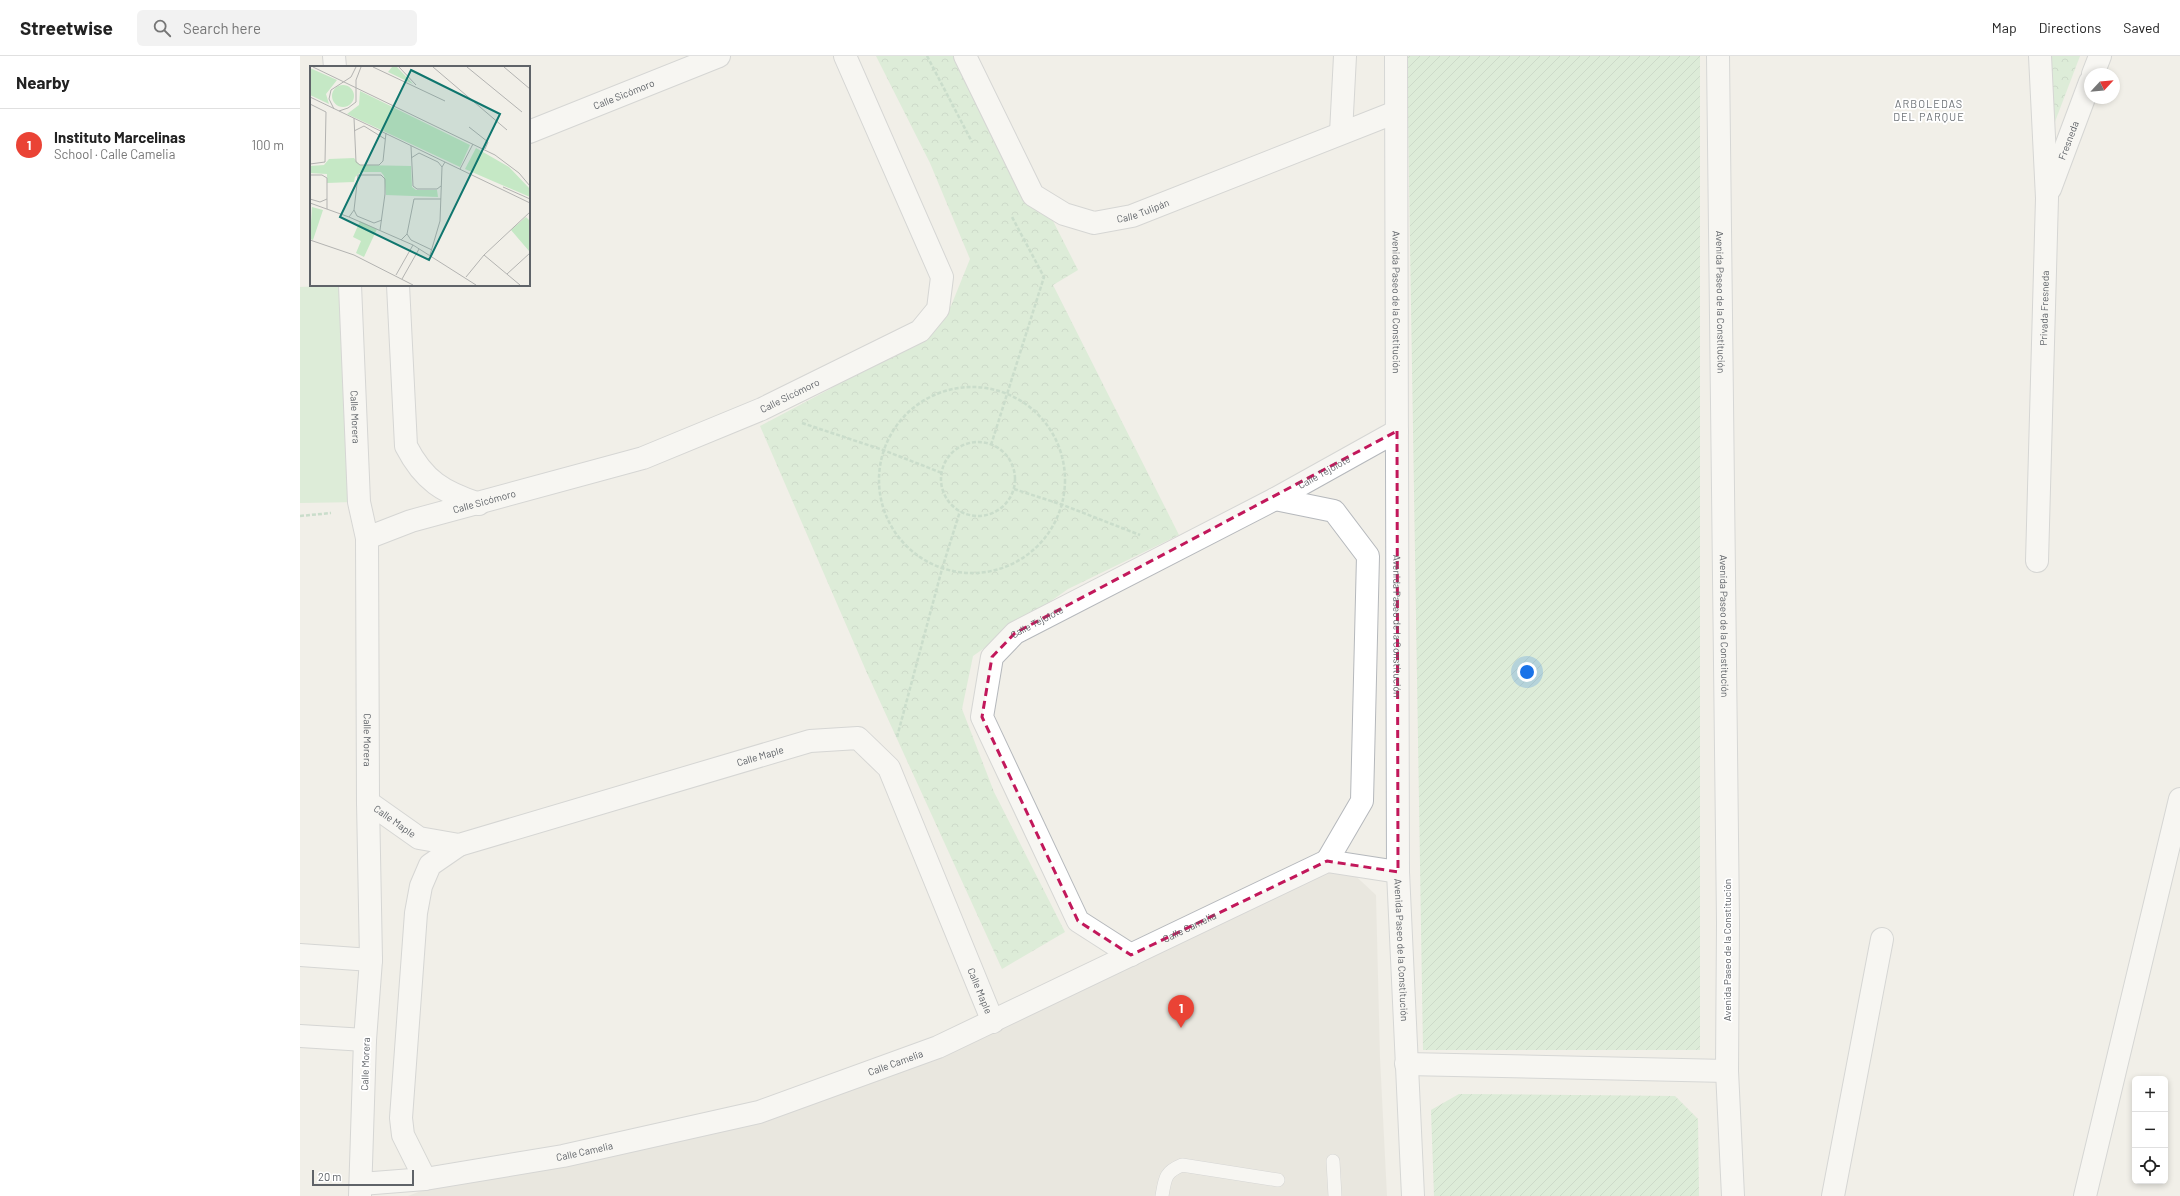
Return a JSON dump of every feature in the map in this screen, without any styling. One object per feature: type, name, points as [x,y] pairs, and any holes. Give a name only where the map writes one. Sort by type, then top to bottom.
[{"type":"street","points":[[334,56],[335,66]]},
{"type":"street","name":"Calle Sicómoro","points":[[530,132],[719,56]]},
{"type":"street","name":"Calle Sicómoro","points":[[367,538],[411,522],[643,458],[762,410],[920,331],[938,310],[942,277],[844,56]]},
{"type":"street","name":"Calle Tulipán","points":[[965,56],[1033,194],[1064,214],[1094,223],[1132,216],[1396,112]]},
{"type":"street","points":[[1341,133],[1345,56]]},
{"type":"street","name":"Avenida Paseo de la Constitución","points":[[1396,56],[1398,872],[1413,1196]]},
{"type":"street","name":"Avenida Paseo de la Constitución","points":[[1718,56],[1728,924],[1727,1071],[1733,1196]]},
{"type":"street","name":"Privada Fresneda","points":[[2036,561],[2047,198],[2040,56]]},
{"type":"street","points":[[2095,68],[2100,56]]},
{"type":"street","name":"Fresneda","points":[[2047,198],[2084,98]]},
{"type":"street","name":"Calle Morera","points":[[350,286],[359,502],[367,538],[368,802],[371,960],[365,1040],[361,1190]]},
{"type":"street","points":[[398,286],[406,446],[415,464],[432,481],[451,495],[479,504]]},
{"type":"street","name":"Calle Tejolote","points":[[1131,955],[1078,921],[982,717],[992,657],[1015,633],[1275,499],[1397,431]]},
{"type":"street","points":[[1275,499],[1334,511],[1368,556],[1362,800],[1327,861],[1398,872]]},
{"type":"street","name":"Calle Maple","points":[[368,802],[419,838],[459,845],[810,741],[858,738],[889,768],[993,1022]]},
{"type":"street","points":[[2085,1196],[2180,799]]},
{"type":"street","points":[[425,1179],[403,1135],[401,1118],[416,913],[421,886],[430,865],[459,845]]},
{"type":"street","name":"Calle Camelia","points":[[361,1190],[563,1156],[759,1112],[938,1047],[1327,861]]},
{"type":"street","points":[[1833,1196],[1882,939]]},
{"type":"street","points":[[300,955],[371,960]]},
{"type":"street","points":[[300,1036],[365,1040]]},
{"type":"street","points":[[1406,1064],[1727,1071]]},
{"type":"lane","points":[[1333,1162],[1335,1196]]},
{"type":"lane","points":[[1162,1196],[1165,1180],[1170,1170],[1182,1165],[1278,1180]]},
{"type":"path","points":[[991,445],[1044,277]]},
{"type":"path","points":[[982,386],[1007,392],[1039,414],[1058,441],[1066,472],[1063,505],[1050,534],[1026,558],[997,571],[969,574],[942,569],[909,550],[889,524],[880,497],[880,464],[883,450],[890,433],[911,408],[949,388],[982,386]]},
{"type":"path","points":[[762,410],[883,450],[942,473]]},
{"type":"path","points":[[979,442],[991,445],[1002,452],[1010,462],[1015,476],[1014,489],[1008,501],[999,510],[988,515],[972,516],[960,512],[950,504],[943,492],[942,473],[946,461],[954,451],[966,444],[979,442]]},
{"type":"path","points":[[1014,489],[1063,505],[1176,549]]},
{"type":"path","points":[[889,768],[942,569],[960,512]]},
{"type":"highlighted area","points":[[1397,431],[1398,872],[1327,861],[1131,955],[1078,921],[982,717],[992,657],[1015,633]]},
{"type":"shaded area","points":[[1331,853],[1376,895],[1380,1058],[1387,1196],[408,1196],[462,1175],[771,1098],[952,1044]]},
{"type":"green space","points":[[876,56],[969,56],[1078,270],[1053,285],[1179,535],[1068,589],[973,656],[962,709],[994,792],[1065,932],[1002,969],[867,673],[760,426],[830,389],[951,306],[970,259],[930,163]]},
{"type":"green space","points":[[1407,56],[1700,56],[1700,1050],[1423,1050]]},
{"type":"green space","points":[[2046,56],[2080,56],[2048,140]]},
{"type":"green space","points":[[350,286],[359,502],[300,503],[300,287]]},
{"type":"green space","points":[[1459,1094],[1675,1096],[1698,1119],[1699,1196],[1434,1196],[1431,1110]]},
{"type":"place","name":"Instituto Marcelinas","points":[[1181,1028]]},
{"type":"district","name":"ARBOLEDAS DEL PARQUE","points":[[1929,109]]}]
